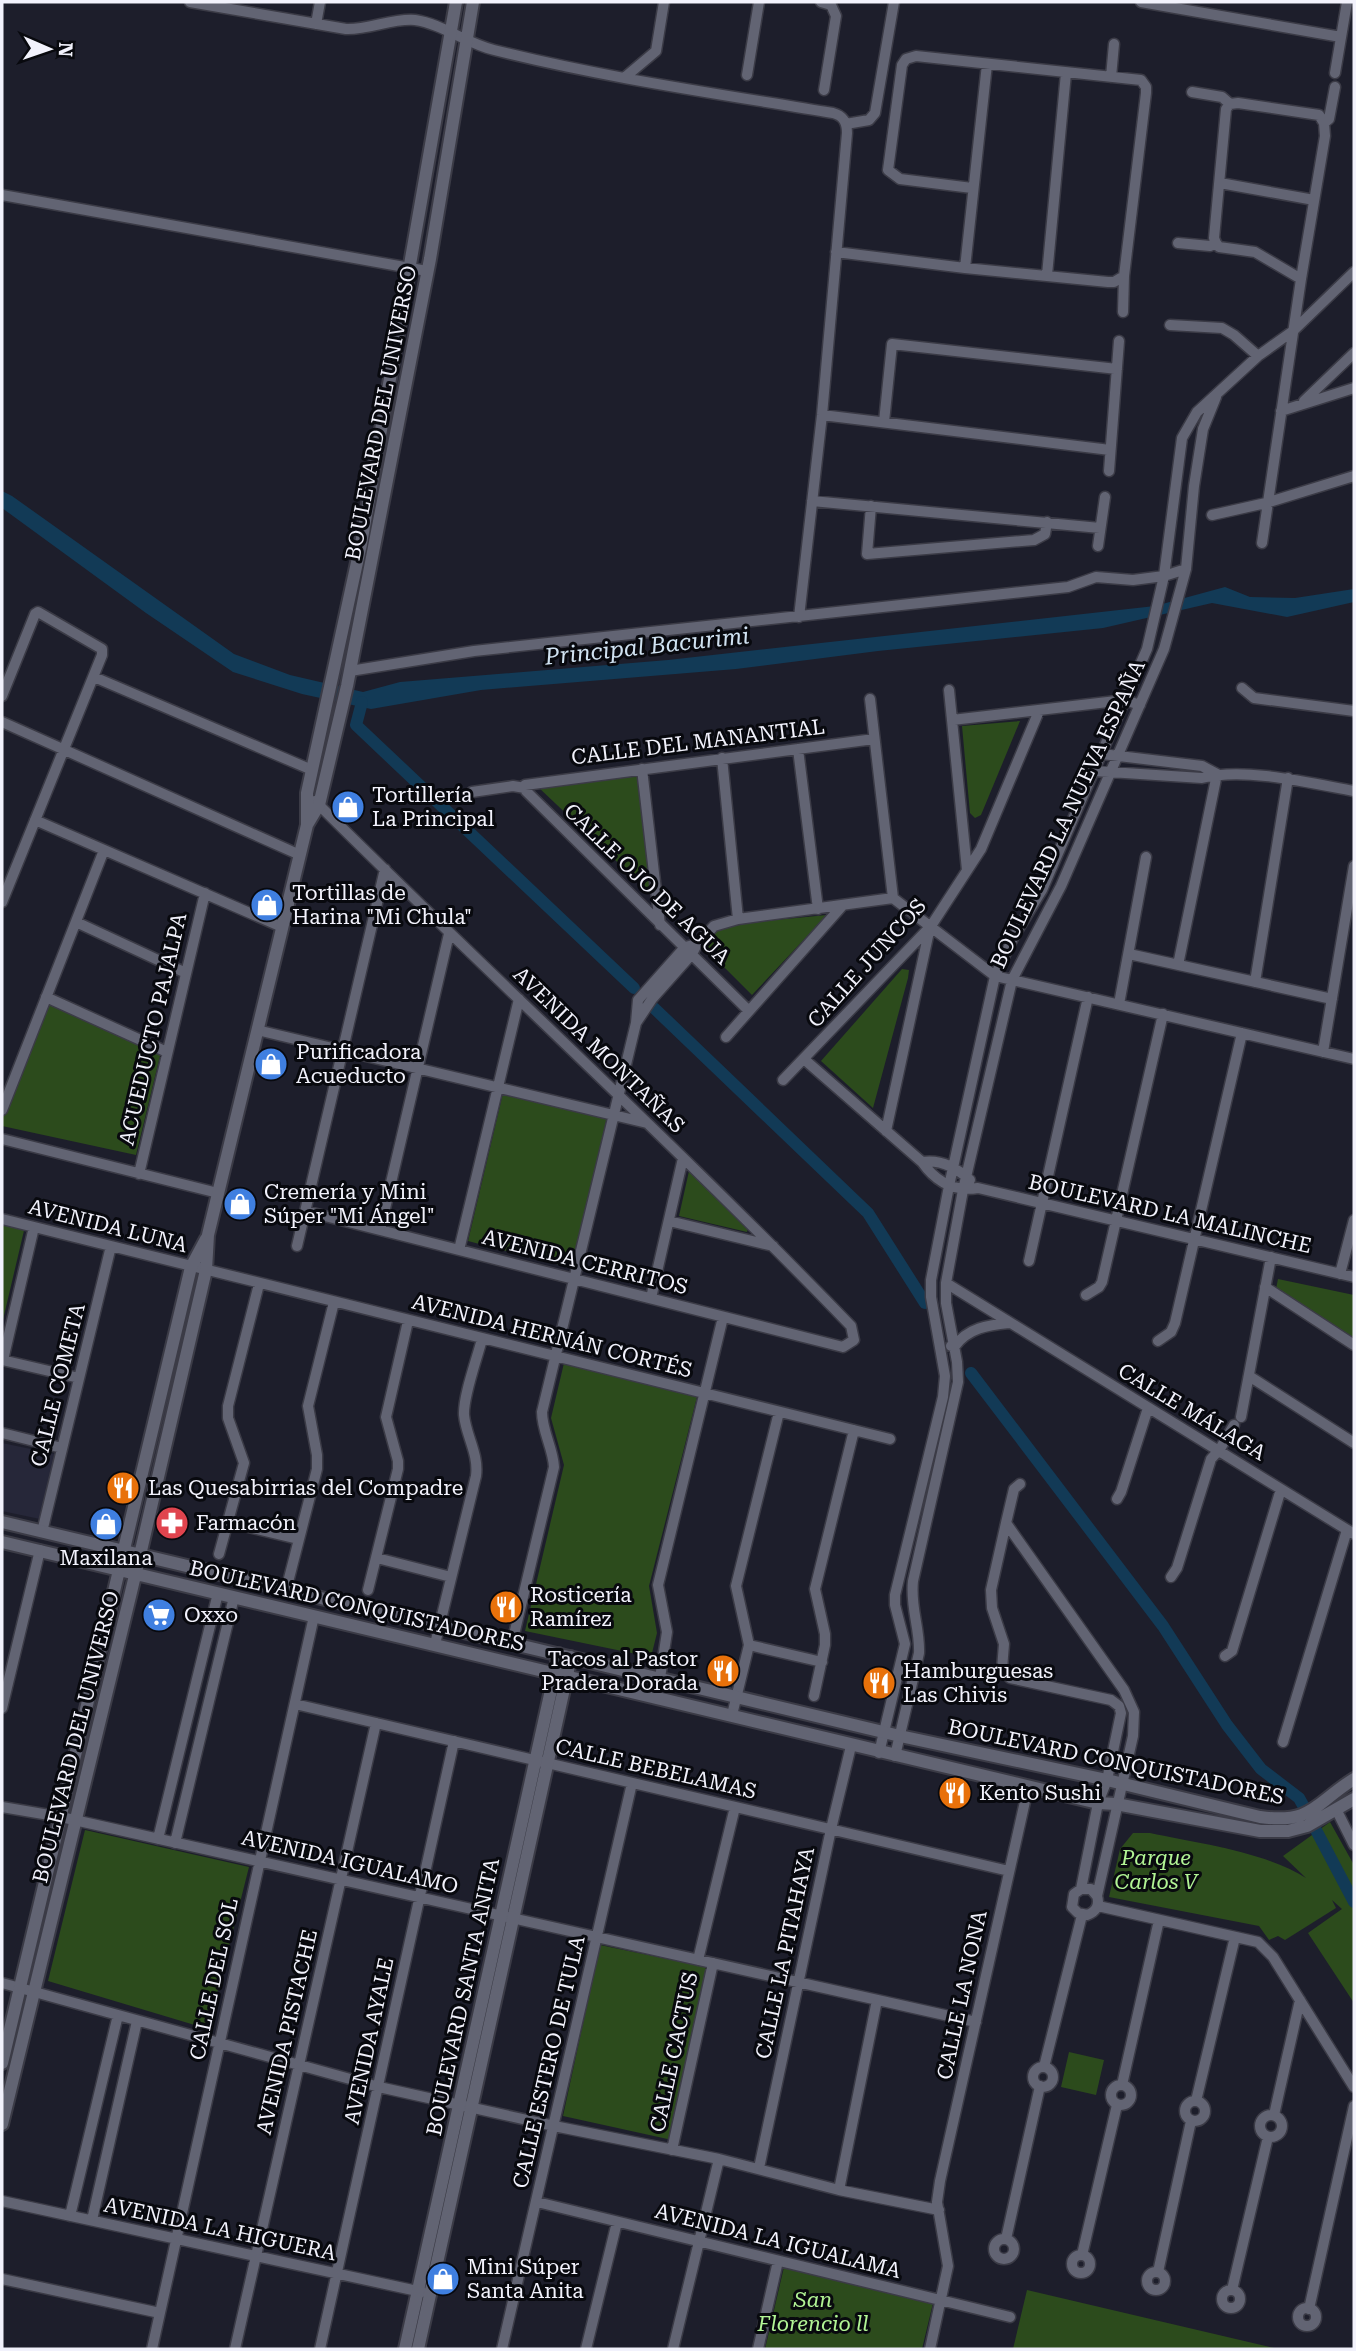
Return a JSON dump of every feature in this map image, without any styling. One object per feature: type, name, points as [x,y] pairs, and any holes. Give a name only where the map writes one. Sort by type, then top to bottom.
[{"type":"street","points":[[190,2],[359,29],[415,20],[436,26],[466,42],[493,50],[624,78],[833,113],[842,117],[846,124],[822,415],[799,617]]},
{"type":"street","points":[[316,24],[320,2]]},
{"type":"street","name":"BOULEVARD DEL UNIVERSO","points":[[2,2124],[140,1555],[206,1270],[208,1235],[307,825],[307,793],[360,544],[456,2]]},
{"type":"street","name":"BOULEVARD DEL UNIVERSO","points":[[307,825],[319,805],[347,686],[427,271],[473,2]]},
{"type":"street","points":[[624,78],[656,51],[664,2]]},
{"type":"street","points":[[747,75],[759,2]]},
{"type":"street","points":[[821,2],[831,5],[836,16],[824,90]]},
{"type":"street","points":[[846,124],[869,120],[875,113],[894,2]]},
{"type":"street","points":[[1141,2],[1341,37]]},
{"type":"street","points":[[1335,73],[1347,2]]},
{"type":"street","points":[[1111,77],[1114,44]]},
{"type":"street","points":[[972,188],[900,179],[888,170],[903,61],[916,56],[1139,79],[1146,87],[1124,276],[1123,312]]},
{"type":"street","points":[[965,268],[987,64]]},
{"type":"street","points":[[1047,275],[1066,73]]},
{"type":"street","points":[[1324,123],[1329,119],[1335,87]]},
{"type":"street","points":[[1192,93],[1222,97],[1230,104]]},
{"type":"street","points":[[1262,542],[1325,136],[1324,123],[1319,115],[1230,104],[1226,109],[1214,238],[1216,243],[1219,247],[1255,252],[1301,279]]},
{"type":"street","points":[[1220,183],[1314,200]]},
{"type":"street","points":[[2,195],[427,271]]},
{"type":"street","points":[[1178,243],[1210,246],[1216,243]]},
{"type":"street","points":[[836,252],[1114,282],[1124,276]]},
{"type":"street","name":"BOULEVARD LA NUEVA ESPAÑA","points":[[879,1753],[905,1644],[895,1595],[943,1396],[945,1376],[931,1297],[931,1280],[995,976],[1014,936],[1042,890],[1147,649],[1163,581],[1182,438],[1196,412],[1258,356],[1293,331],[1354,272]]},
{"type":"street","points":[[1170,325],[1222,328],[1258,356]]},
{"type":"street","points":[[1108,471],[1119,341]]},
{"type":"street","points":[[884,422],[892,344],[1117,369]]},
{"type":"street","points":[[1303,403],[1354,353]]},
{"type":"street","points":[[1281,411],[1354,388]]},
{"type":"street","name":"BOULEVARD LA NUEVA ESPAÑA","points":[[895,1756],[919,1653],[920,1639],[912,1608],[913,1581],[958,1382],[955,1346],[946,1303],[946,1283],[963,1190],[1012,980],[1057,892],[1164,649],[1186,569],[1203,429],[1218,394]]},
{"type":"street","points":[[822,415],[1110,450]]},
{"type":"street","points":[[1212,515],[1266,503],[1354,476]]},
{"type":"street","points":[[1097,546],[1105,497]]},
{"type":"street","points":[[812,500],[1100,528]]},
{"type":"street","points":[[872,506],[867,554],[1034,540],[1045,534],[1047,522]]},
{"type":"street","points":[[350,671],[474,651],[1068,587],[1096,577],[1163,581],[1186,569]]},
{"type":"street","points":[[2,696],[38,612],[102,649],[94,677],[2,902]]},
{"type":"street","points":[[94,677],[312,771]]},
{"type":"street","points":[[1242,688],[1254,698],[1354,711]]},
{"type":"street","points":[[949,690],[967,870]]},
{"type":"street","points":[[870,699],[893,898]]},
{"type":"street","points":[[952,720],[1125,701],[1140,705]]},
{"type":"street","name":"CALLE JUNCOS","points":[[783,1080],[931,926],[981,849],[1040,711]]},
{"type":"street","points":[[2,722],[300,855]]},
{"type":"street","points":[[322,724],[336,735]]},
{"type":"street","name":"CALLE DEL MANANTIAL","points":[[472,792],[874,738]]},
{"type":"street","points":[[798,748],[817,909]]},
{"type":"street","points":[[1102,754],[1202,766],[1217,774]]},
{"type":"street","points":[[722,758],[738,919]]},
{"type":"street","points":[[642,769],[660,925]]},
{"type":"street","points":[[1094,771],[1202,778],[1217,774],[1288,778],[1354,791]]},
{"type":"street","points":[[1178,965],[1217,774]]},
{"type":"street","points":[[1255,982],[1288,778]]},
{"type":"street","name":"CALLE OJO DE AGUA","points":[[526,786],[660,925],[748,1010]]},
{"type":"street","name":"AVENIDA MONTAÑAS","points":[[307,793],[449,934],[774,1246],[852,1326],[854,1340]]},
{"type":"street","points":[[35,820],[282,927]]},
{"type":"street","points":[[2,1110],[104,850]]},
{"type":"street","points":[[1119,1004],[1146,857]]},
{"type":"street","points":[[1323,1052],[1354,866]]},
{"type":"street","points":[[297,1246],[385,869]]},
{"type":"street","name":"ACUEDUCTO PAJALPA","points":[[139,1174],[205,893]]},
{"type":"street","points":[[512,1643],[554,1467],[554,1458],[543,1427],[542,1412],[636,1023],[688,951],[714,926],[738,919],[893,898],[995,976],[1354,1059]]},
{"type":"street","points":[[726,1037],[844,905]]},
{"type":"street","points":[[76,922],[186,973]]},
{"type":"street","points":[[886,1131],[931,926]]},
{"type":"street","points":[[380,1230],[449,934]]},
{"type":"street","points":[[1129,954],[1332,999]]},
{"type":"street","points":[[46,997],[167,1052]]},
{"type":"street","points":[[1029,1261],[1088,997]]},
{"type":"street","points":[[459,1250],[519,999]]},
{"type":"street","points":[[1086,1295],[1102,1282],[1163,1014]]},
{"type":"street","points":[[257,1030],[647,1123]]},
{"type":"street","points":[[1158,1341],[1171,1332],[1175,1323],[1242,1033]]},
{"type":"street","points":[[805,1060],[922,1162],[932,1175],[949,1186],[963,1190]]},
{"type":"street","points":[[2,1139],[218,1193]]},
{"type":"street","points":[[651,1298],[683,1158]]},
{"type":"street","points":[[922,1162],[937,1160],[967,1177],[978,1188]]},
{"type":"street","name":"BOULEVARD LA MALINCHE","points":[[963,1190],[978,1188],[1354,1277]]},
{"type":"street","name":"AVENIDA CERRITOS","points":[[305,1211],[842,1347],[854,1340]]},
{"type":"street","name":"AVENIDA LUNA","points":[[2,1219],[206,1270]]},
{"type":"street","points":[[1340,1274],[1354,1220]]},
{"type":"street","points":[[669,1221],[774,1246]]},
{"type":"street","points":[[34,1227],[3,1360],[79,1378]]},
{"type":"street","name":"BOULEVARD DEL UNIVERSO","points":[[2,2063],[191,1267],[208,1235]]},
{"type":"street","name":"CALLE COMETA","points":[[42,1532],[111,1246]]},
{"type":"street","points":[[1171,1577],[1177,1568],[1211,1459],[1220,1450],[1238,1421],[1249,1376],[1270,1257]]},
{"type":"street","name":"AVENIDA HERNÁN CORTÉS","points":[[206,1270],[890,1439]]},
{"type":"street","name":"CALLE MÁLAGA","points":[[946,1283],[1351,1532]]},
{"type":"street","points":[[219,1554],[244,1463],[228,1418],[228,1406],[259,1284]]},
{"type":"street","points":[[1265,1287],[1354,1345]]},
{"type":"street","points":[[286,1590],[318,1462],[307,1406],[334,1302]]},
{"type":"street","points":[[660,1678],[667,1632],[658,1586],[723,1317]]},
{"type":"street","points":[[368,1590],[398,1469],[386,1418],[408,1321]]},
{"type":"street","points":[[940,1345],[955,1346],[975,1330],[1009,1323]]},
{"type":"street","points":[[435,1644],[477,1469],[464,1416],[482,1339]]},
{"type":"street","points":[[1249,1376],[1354,1443]]},
{"type":"street","points":[[1117,1499],[1148,1408]]},
{"type":"street","points":[[732,1715],[749,1644],[736,1586],[779,1412]]},
{"type":"street","points":[[814,1696],[825,1634],[815,1589],[854,1430]]},
{"type":"street","points":[[2,1433],[62,1448]]},
{"type":"street","points":[[1020,1484],[1014,1489],[990,1590],[992,1608],[1004,1644],[1002,1669],[1010,1678],[1111,1700],[1119,1706],[1121,1721],[1107,1780],[1098,1803],[1081,1889]]},
{"type":"street","points":[[1226,1656],[1232,1651],[1281,1489]]},
{"type":"street","name":"BOULEVARD CONQUISTADORES","points":[[2,1522],[900,1736],[1107,1780],[1260,1817],[1284,1820],[1310,1812],[1354,1779]]},
{"type":"street","points":[[228,1522],[298,1539]]},
{"type":"street","points":[[1006,1523],[1130,1700],[1135,1722],[1097,1901],[1092,1913],[1082,1915],[1075,1911],[1073,1894],[1081,1889],[1091,1889],[1097,1901],[1159,1920],[1258,1942],[1266,1948],[1354,2087]]},
{"type":"street","points":[[1283,1742],[1351,1532]]},
{"type":"street","name":"BOULEVARD CONQUISTADORES","points":[[2,1542],[1098,1803],[1260,1831],[1289,1831],[1307,1826],[1354,1800]]},
{"type":"street","points":[[2,1707],[40,1550]]},
{"type":"street","points":[[377,1558],[452,1577]]},
{"type":"street","points":[[158,1839],[218,1593]]},
{"type":"street","points":[[175,1843],[234,1597]]},
{"type":"street","name":"CALLE DEL SOL","points":[[152,2349],[314,1616]]},
{"type":"street","points":[[749,1644],[822,1662]]},
{"type":"street","name":"BOULEVARD SANTA ANITA","points":[[418,2349],[424,2293],[565,1655]]},
{"type":"street","points":[[196,1683],[212,1686]]},
{"type":"street","points":[[91,1692],[105,1696]]},
{"type":"street","points":[[1119,1706],[1130,1700]]},
{"type":"street","name":"CALLE BEBELAMAS","points":[[295,1704],[1009,1871]]},
{"type":"street","name":"AVENIDA PISTACHE","points":[[236,2349],[376,1723]]},
{"type":"street","name":"AVENIDA AYALE","points":[[320,2349],[454,1741]]},
{"type":"street","name":"CALLE LA PITAHAYA","points":[[759,2168],[831,1829],[852,1746]]},
{"type":"street","name":"CALLE ESTERO DE TULA","points":[[502,2349],[632,1783]]},
{"type":"street","name":"CALLE LA NONA","points":[[930,2349],[948,2266],[937,2202],[940,2182],[1028,1788]]},
{"type":"street","name":"AVENIDA IGUALAMO","points":[[2,1807],[61,1817],[976,2022]]},
{"type":"street","name":"CALLE CACTUS","points":[[698,1960],[735,1807]]},
{"type":"street","points":[[1337,1811],[1354,1844]]},
{"type":"street","points":[[1006,2239],[1040,2086],[1034,2081],[1034,2073],[1037,2068],[1044,2067],[1082,1915]]},
{"type":"street","points":[[1082,2255],[1117,2105],[1124,2105],[1130,2097],[1128,2089],[1122,2085],[1159,1920]]},
{"type":"street","points":[[1196,2101],[1235,1937]]},
{"type":"street","name":"CALLE CACTUS","points":[[672,2150],[713,1963]]},
{"type":"street","points":[[2,1983],[379,2087],[719,2159],[839,2190],[939,2210]]},
{"type":"street","points":[[839,2190],[877,2000]]},
{"type":"street","points":[[1274,2115],[1300,2000]]},
{"type":"street","points":[[71,2216],[118,2015]]},
{"type":"street","points":[[92,2220],[137,2021]]},
{"type":"street","points":[[1196,2101],[1203,2104],[1205,2113],[1202,2119],[1191,2121],[1185,2116],[1185,2108],[1196,2101]]},
{"type":"street","points":[[1309,2308],[1354,2106]]},
{"type":"street","points":[[1274,2115],[1281,2120],[1282,2129],[1277,2136],[1268,2137],[1262,2133],[1260,2125],[1266,2116],[1274,2115]]},
{"type":"street","points":[[1158,2272],[1191,2121]]},
{"type":"street","points":[[1233,2290],[1268,2137]]},
{"type":"street","points":[[673,2349],[719,2159]]},
{"type":"street","name":"AVENIDA LA HIGUERA","points":[[2,2201],[424,2293]]},
{"type":"street","name":"AVENIDA LA IGUALAMA","points":[[537,2202],[1010,2317]]},
{"type":"street","points":[[586,2349],[617,2222]]},
{"type":"street","points":[[758,2349],[778,2261]]},
{"type":"street","points":[[2,2279],[160,2313]]},
{"type":"street","name":"BOULEVARD SANTA ANITA","points":[[405,2349],[424,2293]]},
{"type":"shaded area","points":[[2,1443],[55,1454],[40,1519],[2,1511]]},
{"type":"green space","points":[[1020,721],[981,815],[975,818],[970,813],[962,726]]},
{"type":"green space","points":[[639,772],[652,895],[537,786]]},
{"type":"green space","points":[[827,915],[752,995],[703,946],[722,925]]},
{"type":"green space","points":[[902,969],[909,970],[908,978],[873,1108],[821,1061]]},
{"type":"green space","points":[[50,1001],[162,1048],[136,1155],[2,1126],[2,1113]]},
{"type":"green space","points":[[503,1093],[607,1117],[572,1268],[468,1241]]},
{"type":"green space","points":[[689,1171],[748,1228],[747,1232],[679,1216]]},
{"type":"green space","points":[[2,1216],[26,1222],[2,1324]]},
{"type":"green space","points":[[1278,1279],[1354,1295],[1354,1338],[1276,1289]]},
{"type":"green space","points":[[564,1363],[697,1397],[649,1586],[657,1633],[651,1657],[525,1631],[564,1465],[551,1418]]},
{"type":"green space","name":"Parque Carlos V","points":[[1330,1822],[1354,1865],[1354,2003],[1308,1933],[1342,1909],[1332,1900],[1336,1908],[1285,1940],[1278,1936],[1269,1940],[1259,1926],[1109,1897],[1120,1849],[1133,1833],[1150,1833],[1251,1855],[1271,1861],[1306,1878],[1283,1856]]},
{"type":"green space","points":[[85,1830],[249,1867],[208,2029],[48,1981]]},
{"type":"green space","points":[[600,1945],[706,1967],[672,2140],[563,2116]]},
{"type":"green space","points":[[1069,2052],[1104,2060],[1096,2095],[1061,2087]]},
{"type":"green space","name":"San Florencio ll","points":[[784,2267],[933,2303],[922,2349],[765,2349]]},
{"type":"green space","points":[[1027,2290],[1278,2349],[1013,2349]]},
{"type":"water","points":[[2,491],[234,654],[290,675],[363,692],[400,682],[668,660],[1155,606],[1225,587],[1250,597],[1295,598],[1354,589],[1354,602],[1287,617],[1212,603],[1103,628],[878,651],[736,669],[481,690],[371,709],[302,694],[233,672],[146,613],[2,508]]},
{"type":"waterway","points":[[362,702],[356,725],[634,988]]},
{"type":"waterway","points":[[654,1008],[868,1213],[925,1303]]},
{"type":"waterway","points":[[971,1373],[1163,1626],[1227,1725],[1261,1769],[1299,1798],[1304,1807]]},
{"type":"waterway","points":[[1316,1830],[1354,1902]]},
{"type":"place","name":"Tortillería La Principal","points":[[348,807]]},
{"type":"place","name":"Tortillas de Harina \"Mi Chula\"","points":[[267,905]]},
{"type":"place","name":"Purificadora Acueducto","points":[[271,1064]]},
{"type":"place","name":"Cremería y Mini Súper \"Mi Ángel\"","points":[[240,1204]]},
{"type":"place","name":"Las Quesabirrias del Compadre","points":[[123,1488]]},
{"type":"place","name":"Farmacón","points":[[172,1523]]},
{"type":"place","name":"Maxilana","points":[[106,1524]]},
{"type":"place","name":"Rosticería Ramírez","points":[[506,1607]]},
{"type":"place","name":"Oxxo","points":[[159,1615]]},
{"type":"place","name":"Tacos al Pastor Pradera Dorada","points":[[723,1671]]},
{"type":"place","name":"Hamburguesas Las Chivis","points":[[879,1683]]},
{"type":"place","name":"Kento Sushi","points":[[955,1793]]},
{"type":"place","name":"Mini Súper Santa Anita","points":[[443,2279]]},
{"type":"water label","name":"Principal Bacurimi","points":[[647,646]]}]
